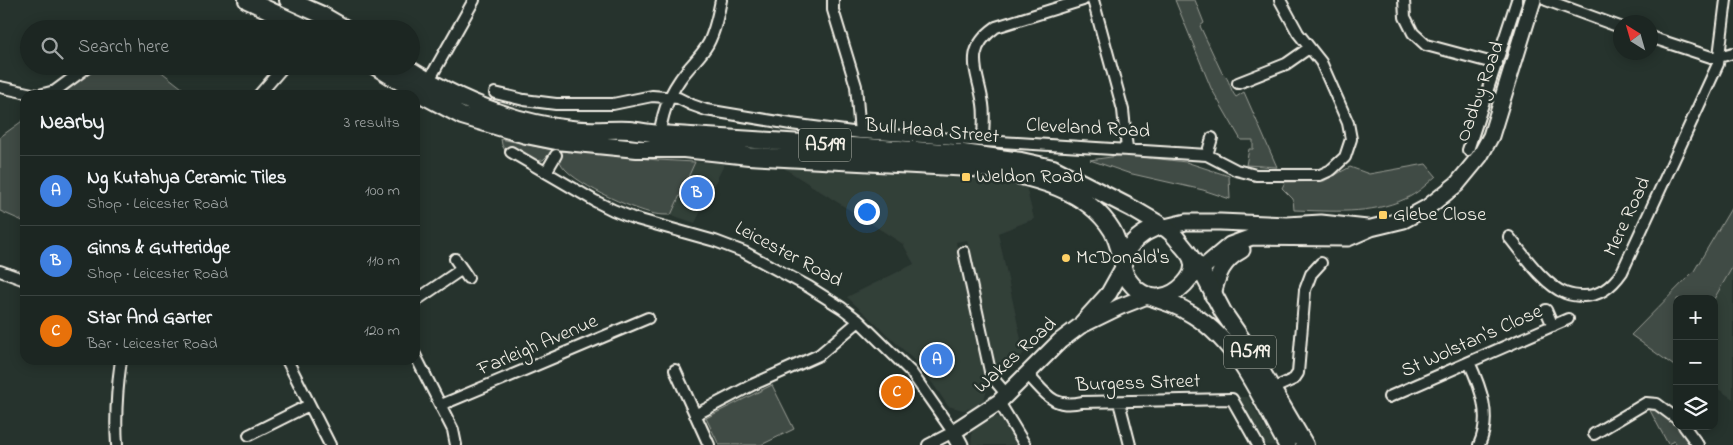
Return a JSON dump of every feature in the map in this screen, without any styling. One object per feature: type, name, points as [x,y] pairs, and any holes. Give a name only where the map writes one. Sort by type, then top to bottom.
[{"type":"main road","points":[[247,0],[303,20]]},
{"type":"main road","points":[[288,0],[310,20]]},
{"type":"main road","name":"Oadby Road","points":[[1194,270],[1230,245],[1252,237],[1348,238],[1371,228],[1404,220],[1428,207],[1456,184],[1480,156],[1491,136],[1533,0]]},
{"type":"main road","name":"Bull Head Street","points":[[390,75],[414,90]]},
{"type":"main road","name":"A5199","points":[[418,75],[428,82]]},
{"type":"main road","name":"Bull Head Street","points":[[428,82],[455,96],[502,114],[573,130],[629,130],[684,150],[749,156],[990,169],[1026,176],[1048,182],[1078,198],[1105,221],[1113,232],[1123,266]]},
{"type":"main road","name":"Bull Head Street","points":[[420,93],[462,116],[482,123],[556,141],[659,142],[963,153],[1021,161],[1053,168],[1133,209],[1163,227]]},
{"type":"main road","name":"Oadby Road","points":[[1163,227],[1186,222],[1220,222],[1287,225],[1321,223],[1371,228]]},
{"type":"main road","points":[[1163,227],[1177,239],[1194,270],[1169,295],[1161,298],[1150,297],[1132,284],[1123,266],[1125,254],[1129,247],[1143,234],[1152,229],[1163,227]]},
{"type":"main road","points":[[1213,296],[1222,266],[1234,254],[1268,236]]},
{"type":"main road","name":"Wakes Road","points":[[1080,326],[1113,288],[1123,266]]},
{"type":"main road","name":"A5199","points":[[1194,270],[1213,296],[1272,389],[1305,445]]},
{"type":"main road","name":"A5199","points":[[1150,297],[1186,310],[1212,329],[1227,344],[1240,361],[1287,445]]},
{"type":"main road","name":"Wakes Road","points":[[957,439],[1003,399],[1060,341],[1080,326],[1119,307],[1150,297]]},
{"type":"street","points":[[428,82],[474,0]]},
{"type":"street","points":[[659,142],[664,114],[671,97],[679,81],[709,43],[721,0]]},
{"type":"street","points":[[833,0],[833,10],[856,86],[860,133]]},
{"type":"street","points":[[983,140],[984,106],[974,61],[976,49],[984,36],[996,27],[1083,0]]},
{"type":"street","points":[[1093,0],[1123,110],[1127,149]]},
{"type":"street","name":"Cleveland Road","points":[[671,97],[706,110],[860,133],[1207,155],[1236,170],[1256,175],[1320,175],[1331,170],[1345,157],[1351,139],[1348,123],[1328,73],[1298,32],[1280,0]]},
{"type":"street","points":[[1404,0],[1405,17],[1413,33],[1426,45],[1497,64]]},
{"type":"street","name":"Oadby Road","points":[[1468,150],[1518,0]]},
{"type":"street","points":[[1546,0],[1613,24]]},
{"type":"street","name":"Mere Road","points":[[1509,237],[1544,277],[1565,294],[1590,296],[1600,293],[1609,287],[1622,272],[1710,82],[1719,57],[1726,0]]},
{"type":"street","points":[[1658,40],[1701,55],[1719,57],[1733,53]]},
{"type":"street","points":[[1238,83],[1286,64],[1309,48]]},
{"type":"street","points":[[56,90],[77,75]]},
{"type":"street","points":[[263,90],[276,75]]},
{"type":"street","points":[[0,87],[20,91]]},
{"type":"street","points":[[495,93],[524,100],[556,104],[613,104],[652,96],[671,97]]},
{"type":"street","points":[[1207,155],[1212,138]]},
{"type":"street","name":"Leicester Road","points":[[511,152],[595,201],[633,218],[715,241],[744,252],[809,287],[842,308],[859,321],[910,372],[957,439]]},
{"type":"street","points":[[546,172],[556,155]]},
{"type":"street","points":[[964,252],[992,376],[1025,445]]},
{"type":"street","points":[[420,298],[465,273],[455,259]]},
{"type":"street","points":[[1272,389],[1294,379],[1298,373],[1305,290],[1311,274],[1320,263]]},
{"type":"street","points":[[0,271],[20,278]]},
{"type":"street","points":[[1546,310],[1553,326]]},
{"type":"street","name":"Farleigh Avenue","points":[[441,405],[648,318]]},
{"type":"street","name":"St Wolstan's Close","points":[[1390,397],[1568,319]]},
{"type":"street","points":[[695,415],[752,385],[819,355],[859,321]]},
{"type":"street","points":[[1469,362],[1481,389],[1484,403],[1482,437],[1479,445]]},
{"type":"street","points":[[117,445],[117,401],[121,365]]},
{"type":"street","points":[[289,365],[330,445]]},
{"type":"street","points":[[420,365],[453,430],[456,445]]},
{"type":"street","points":[[675,370],[708,445]]},
{"type":"street","name":"Burgess Street","points":[[1027,374],[1054,401],[1066,404],[1082,402],[1232,399],[1258,445]]},
{"type":"street","points":[[1119,402],[1130,445]]},
{"type":"street","points":[[1595,421],[1598,432],[1646,403],[1657,404],[1673,416]]},
{"type":"street","points":[[249,435],[309,405]]},
{"type":"street","points":[[1687,430],[1698,445]]},
{"type":"street","points":[[928,445],[957,439]]},
{"type":"shaded area","points":[[1175,0],[1195,0],[1204,23],[1200,26],[1222,73],[1236,97],[1244,92],[1277,167],[1246,165],[1249,149],[1253,149],[1253,140],[1241,140],[1211,88]]},
{"type":"shaded area","points":[[86,75],[165,75],[185,90],[65,90]]},
{"type":"shaded area","points":[[20,123],[20,220],[0,211],[0,137]]},
{"type":"shaded area","points":[[501,139],[553,150],[543,160],[536,161],[513,147],[507,154]]},
{"type":"shaded area","points":[[555,150],[695,162],[671,215],[661,215],[632,207],[588,186],[566,170],[560,162],[561,154]]},
{"type":"shaded area","points":[[1125,155],[1186,162],[1229,176],[1230,199],[1203,190],[1128,173],[1090,160]]},
{"type":"shaded area","points":[[695,162],[725,163],[695,223],[671,215]]},
{"type":"shaded area","points":[[1426,164],[1436,176],[1422,189],[1409,197],[1378,208],[1350,211],[1294,210],[1293,199],[1282,188],[1285,182],[1324,181],[1350,167],[1369,174]]},
{"type":"shaded area","points":[[779,165],[904,167],[1016,180],[1026,186],[1034,219],[998,233],[1024,353],[1011,368],[995,364],[967,240],[956,242],[987,390],[983,402],[963,410],[948,406],[911,357],[847,297],[914,264],[903,244]]},
{"type":"shaded area","points":[[1733,205],[1733,266],[1716,295],[1673,295],[1673,365],[1631,335],[1694,271]]},
{"type":"shaded area","points":[[1733,266],[1733,399],[1718,389],[1718,295],[1716,295]]},
{"type":"shaded area","points":[[772,385],[794,429],[761,445],[719,445],[706,418]]},
{"type":"shaded area","points":[[1238,397],[1248,397],[1275,445],[1265,445]]},
{"type":"shaded area","points":[[1646,403],[1673,417],[1673,430],[1687,430],[1698,445],[1676,445],[1674,441],[1668,444]]},
{"type":"shaded area","points":[[994,415],[1004,420],[1019,445],[971,445],[972,432],[976,425],[989,416]]},
{"type":"place","name":"Weldon Road","points":[[966,177]]},
{"type":"place","name":"Ginns & Gutteridge","points":[[697,193]]},
{"type":"place","name":"Glebe Close","points":[[1383,215]]},
{"type":"place","name":"McDonald's","points":[[1066,258]]},
{"type":"place","name":"Ng Kutahya Ceramic Tiles","points":[[937,360]]},
{"type":"place","name":"Star And Garter","points":[[897,392]]}]
